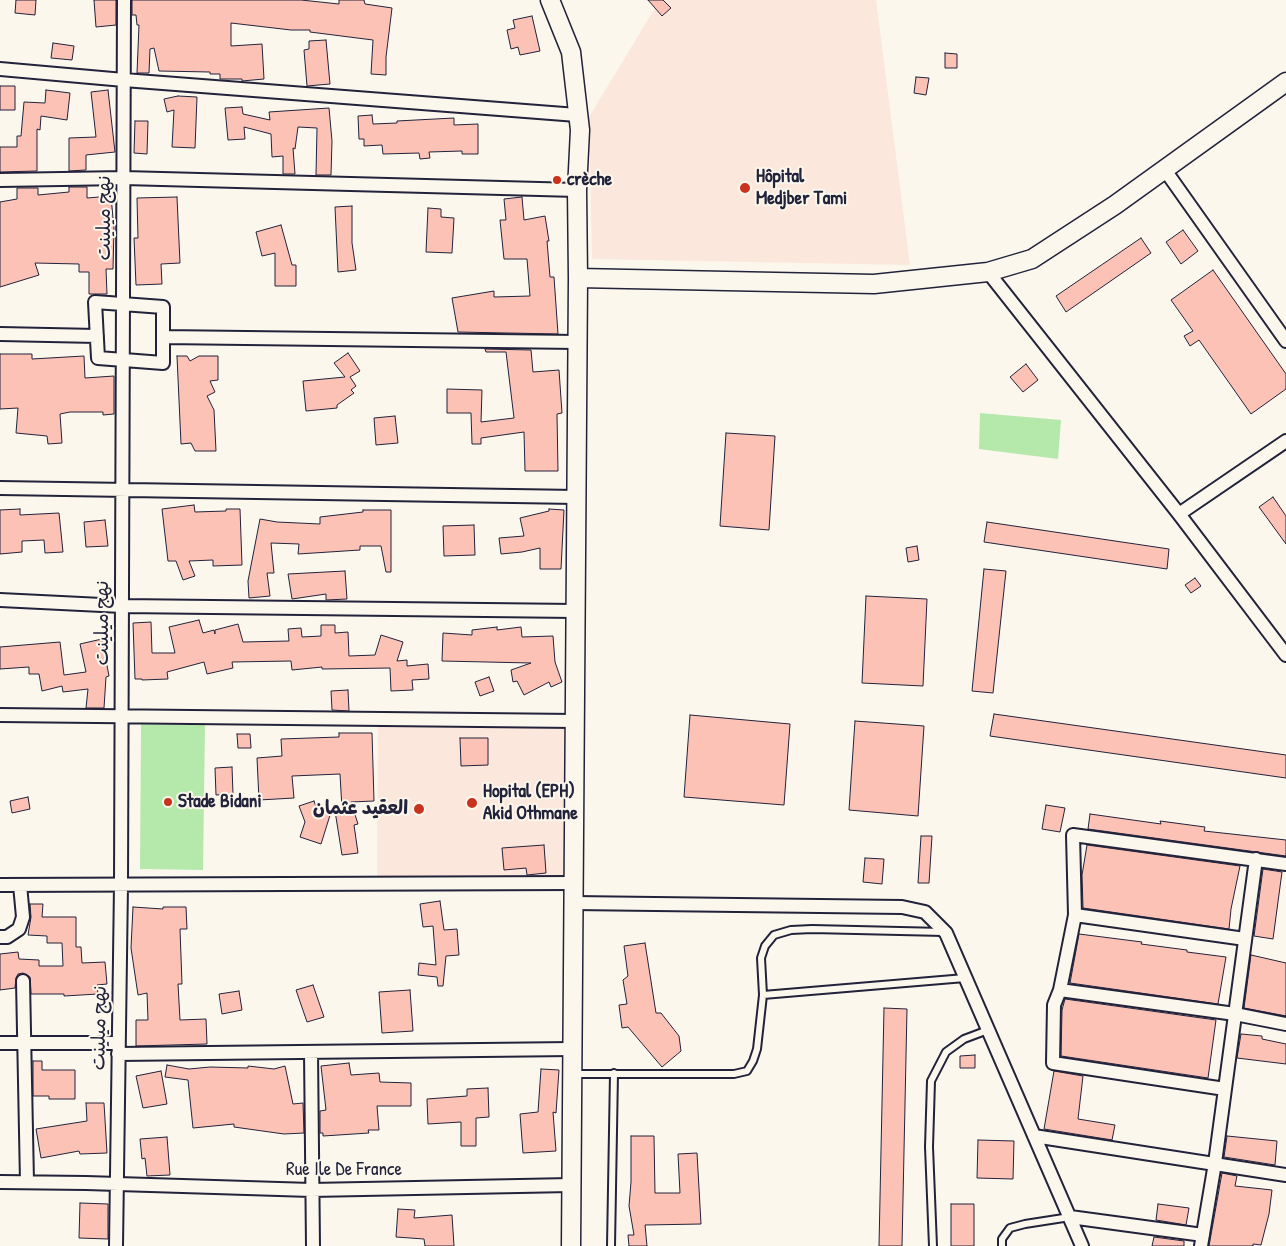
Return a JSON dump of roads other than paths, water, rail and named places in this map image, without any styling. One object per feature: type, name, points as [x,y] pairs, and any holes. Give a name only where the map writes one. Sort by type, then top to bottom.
[{"type":"main road","points":[[550,0],[571,52],[580,130],[577,190],[578,342],[571,1246]]},
{"type":"main road","points":[[578,278],[874,284],[988,272],[1032,259],[1115,205],[1286,82]]},
{"type":"street","name":"نهج ميلينت","points":[[116,1246],[121,885],[124,0]]},
{"type":"street","points":[[0,69],[578,115]]},
{"type":"street","points":[[1164,170],[1286,341]]},
{"type":"street","points":[[0,180],[124,178],[577,190]]},
{"type":"street","points":[[988,272],[1179,514],[1286,655]]},
{"type":"street","points":[[95,302],[123,304],[163,307],[163,363],[98,358],[95,302]]},
{"type":"street","points":[[0,334],[97,336]]},
{"type":"street","points":[[163,337],[578,342]]},
{"type":"street","points":[[1179,514],[1286,441]]},
{"type":"street","points":[[0,488],[577,498]]},
{"type":"street","points":[[0,600],[122,606],[576,611]]},
{"type":"street","points":[[0,715],[575,720]]},
{"type":"street","points":[[1225,1089],[1053,1063],[1054,1005],[1060,990],[1075,915],[1073,835],[1286,864]]},
{"type":"street","points":[[1070,1217],[1202,1240],[1215,1163],[1256,859]]},
{"type":"street","points":[[0,885],[574,883]]},
{"type":"street","points":[[0,937],[8,937],[19,929],[24,917],[20,885]]},
{"type":"street","points":[[574,903],[902,907],[925,912],[946,932],[1082,1246]]},
{"type":"street","points":[[1075,915],[1245,939]]},
{"type":"street","points":[[23,981],[27,1182]]},
{"type":"street","points":[[1060,990],[1235,1014],[1286,1024]]},
{"type":"street","points":[[0,1043],[118,1049],[311,1052],[572,1049]]},
{"type":"street","points":[[311,1052],[313,1246]]},
{"type":"street","points":[[1034,1136],[1286,1175]]},
{"type":"street","name":"Rue Ile De France","points":[[0,1182],[311,1190],[571,1185]]},
{"type":"lane","points":[[572,1074],[734,1074],[747,1071],[757,1049],[763,995],[761,958],[765,946],[774,935],[791,930],[946,932]]},
{"type":"lane","points":[[763,995],[965,978]]},
{"type":"lane","points":[[934,1246],[929,1147],[931,1081],[946,1052],[964,1039],[988,1030]]},
{"type":"lane","points":[[611,1246],[614,1073]]},
{"type":"lane","points":[[1002,1246],[1002,1239],[1010,1228],[1070,1217]]},
{"type":"place","name":"crèche","points":[[557,180]]},
{"type":"place","name":"Hôpital Medjber Tami","points":[[745,188]]},
{"type":"place","name":"Stade Bidani","points":[[168,802]]},
{"type":"place","name":"Hopital (EPH) Akid Othmane","points":[[472,803]]},
{"type":"place","name":"العقيد عثمان","points":[[419,809]]}]
